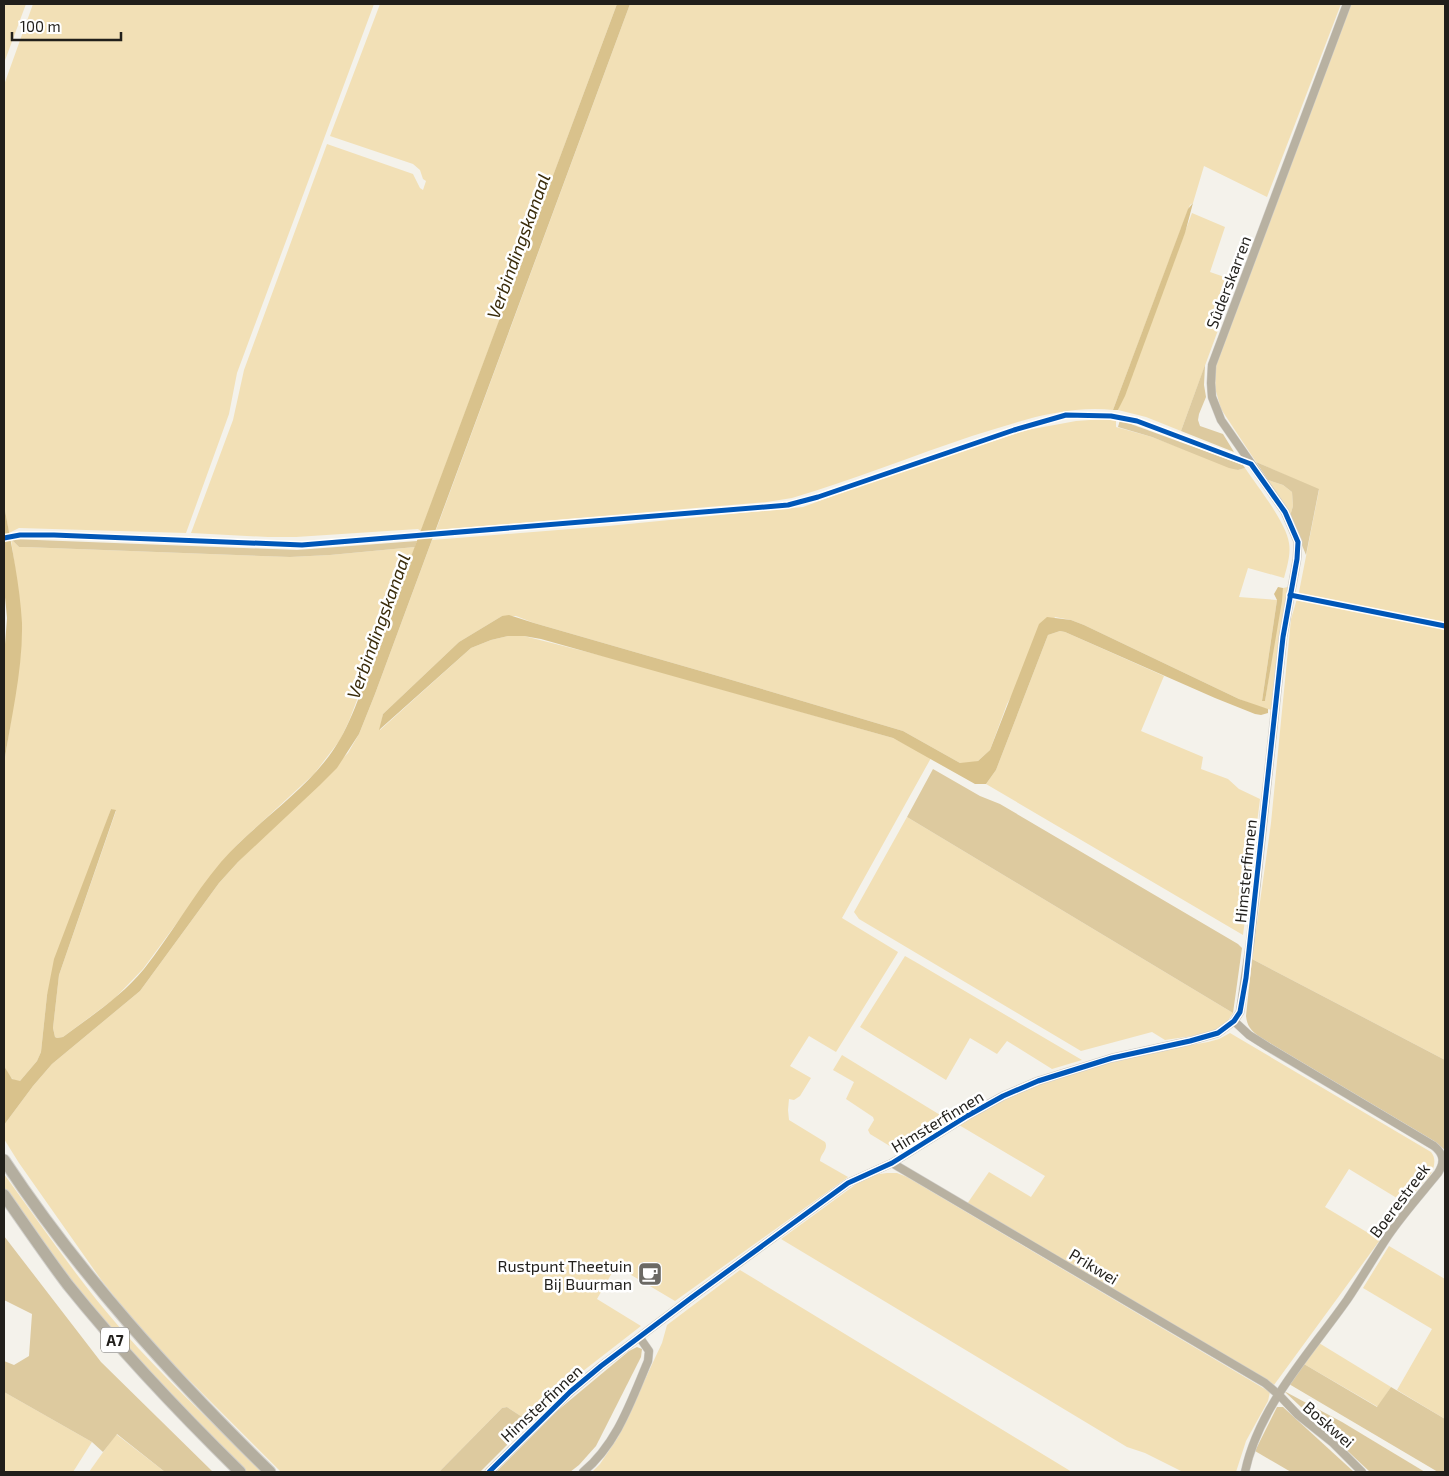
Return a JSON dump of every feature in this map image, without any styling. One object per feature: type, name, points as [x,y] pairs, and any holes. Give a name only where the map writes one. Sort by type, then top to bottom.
[{"type":"highway","name":"A7","points":[[6,1163],[43,1217],[108,1301],[174,1375],[270,1472]]},
{"type":"highway","name":"A7","points":[[4,1195],[68,1284],[125,1352],[240,1472]]},
{"type":"street","name":"Sûderskarren","points":[[1298,558],[1298,542],[1285,512],[1221,420],[1212,397],[1211,374],[1216,355],[1347,4]]},
{"type":"street","name":"Himsterfinnen","points":[[489,1472],[570,1392],[699,1292],[841,1188],[892,1163],[966,1116],[1003,1096],[1038,1081],[1112,1058],[1218,1033],[1234,1021],[1240,1012],[1246,978],[1283,637],[1298,558]]},
{"type":"street","name":"Boerestreek","points":[[1234,1021],[1249,1035],[1268,1047],[1434,1146],[1440,1151],[1443,1159],[1443,1164],[1438,1173],[1408,1209],[1346,1300],[1291,1374],[1259,1430],[1249,1454],[1245,1472]]},
{"type":"street","name":"Prikwei","points":[[892,1163],[1265,1383],[1279,1395]]},
{"type":"street","points":[[583,1472],[594,1463],[611,1443],[648,1361],[649,1351],[640,1338]]},
{"type":"street","name":"Boskwei","points":[[1279,1395],[1298,1415],[1334,1442],[1362,1472]]},
{"type":"shaded area","points":[[4,4],[26,4],[4,63]]},
{"type":"shaded area","points":[[33,4],[374,4],[237,373],[229,414],[186,533],[19,528],[9,533],[4,505],[4,85]]},
{"type":"shaded area","points":[[380,4],[617,4],[421,531],[418,529],[296,537],[191,533],[233,420],[244,370],[327,144],[413,174],[423,190],[426,181],[423,179],[420,170],[413,164],[330,136]]},
{"type":"shaded area","points":[[617,4],[630,4],[359,734],[337,768],[238,862],[219,883],[140,991],[52,1064],[4,1125],[4,1066],[12,1079],[20,1081],[37,1061],[41,1052],[47,995],[54,959],[111,809],[116,810],[59,975],[53,1028],[57,1038],[63,1037],[95,1014],[135,979],[154,956],[221,862],[304,784],[337,745],[360,695]]},
{"type":"shaded area","points":[[630,4],[1341,4],[1267,197],[1204,166],[1193,203],[1190,205],[1113,410],[1095,409],[1059,412],[1024,420],[792,498],[767,502],[436,530]]},
{"type":"shaded area","points":[[1351,4],[1445,4],[1445,1060],[1252,959],[1271,823],[1291,619],[1299,592],[1319,490],[1256,462],[1221,409],[1214,377],[1216,361]]},
{"type":"shaded area","points":[[1193,203],[1185,233],[1125,396],[1118,410],[1113,410],[1188,209]]},
{"type":"shaded area","points":[[1192,213],[1225,227],[1210,272],[1236,281],[1181,431],[1146,417],[1118,410]]},
{"type":"shaded area","points":[[1205,365],[1204,385],[1206,397],[1199,414],[1200,426],[1223,434],[1234,452],[1181,431]]},
{"type":"shaded area","points":[[1116,420],[1116,427],[1152,437],[1238,470],[1245,468],[1283,525],[1289,543],[1284,578],[1248,568],[1239,597],[1277,600],[1262,701],[1265,701],[1283,588],[1288,587],[1272,710],[1239,699],[1084,625],[1055,617],[1007,704],[990,750],[978,761],[969,764],[960,763],[903,731],[534,623],[516,616],[502,616],[459,642],[383,714],[380,730],[471,648],[508,636],[524,636],[615,659],[893,738],[931,758],[842,918],[898,952],[836,1052],[809,1036],[790,1066],[811,1078],[800,1096],[794,1100],[789,1099],[789,1120],[825,1142],[826,1147],[820,1161],[848,1177],[675,1301],[616,1266],[597,1299],[641,1326],[574,1378],[530,1422],[507,1407],[502,1408],[439,1472],[281,1472],[142,1331],[102,1281],[19,1163],[4,1139],[4,1125],[52,1064],[140,991],[219,883],[348,753],[359,734],[375,694],[432,540],[608,526],[803,507],[895,473],[1027,430],[1076,421]]},
{"type":"shaded area","points":[[1120,420],[1243,465],[1245,468],[1238,470],[1229,468],[1152,437],[1118,427]]},
{"type":"shaded area","points":[[1256,462],[1319,489],[1306,555],[1290,516],[1293,506],[1292,492],[1283,485],[1268,480]]},
{"type":"shaded area","points":[[1268,480],[1283,485],[1292,492],[1293,506],[1290,516]]},
{"type":"shaded area","points":[[4,505],[21,608],[22,641],[19,676],[4,764],[4,657],[7,618],[4,587]]},
{"type":"shaded area","points":[[11,539],[19,547],[290,557],[415,547],[349,721],[340,740],[314,774],[239,843],[221,863],[143,969],[114,999],[63,1037],[57,1038],[53,1028],[59,975],[116,811],[111,809],[47,995],[41,1052],[37,1061],[20,1081],[12,1079],[4,1066],[4,764],[21,649],[18,591]]},
{"type":"shaded area","points":[[11,539],[297,550],[417,541],[415,547],[290,557],[19,547]]},
{"type":"shaded area","points":[[1278,587],[1283,588],[1282,601],[1265,701],[1262,701],[1277,600],[1274,594]]},
{"type":"shaded area","points":[[509,615],[903,731],[960,763],[978,761],[990,750],[1039,624],[1047,617],[1071,620],[1084,625],[1239,699],[1268,709],[1268,713],[1255,714],[1060,631],[1048,635],[996,770],[986,784],[975,784],[893,738],[541,639],[508,636],[471,648],[379,730],[383,714],[459,642],[502,616]]},
{"type":"shaded area","points":[[1060,631],[1164,676],[1141,731],[1203,757],[1201,769],[1228,779],[1239,789],[1260,799],[1243,935],[986,784],[996,770],[1048,635]]},
{"type":"shaded area","points":[[933,769],[980,796],[1000,804],[1238,944],[1242,948],[1233,1013],[907,817]]},
{"type":"shaded area","points":[[907,817],[1233,1013],[1218,1030],[1206,1034],[1165,1040],[1152,1032],[1081,1051],[859,919],[854,912]]},
{"type":"shaded area","points":[[905,956],[1082,1060],[1052,1069],[1007,1041],[997,1054],[970,1038],[946,1080],[860,1027]]},
{"type":"shaded area","points":[[1252,959],[1445,1060],[1445,1150],[1434,1141],[1253,1032],[1248,1025],[1246,1016]]},
{"type":"shaded area","points":[[1230,1033],[1431,1152],[1434,1161],[1434,1167],[1430,1175],[1405,1203],[1349,1169],[1325,1207],[1380,1240],[1274,1385],[967,1204],[989,1172],[1031,1197],[1045,1176],[959,1125],[1010,1096],[1048,1081],[1131,1056],[1208,1042]]},
{"type":"shaded area","points":[[842,1055],[950,1121],[898,1151],[870,1134],[868,1130],[874,1120],[873,1117],[846,1099],[854,1082],[833,1070]]},
{"type":"shaded area","points":[[897,1173],[907,1177],[1270,1392],[1268,1401],[1246,1441],[1236,1472],[1183,1472],[1145,1453],[1127,1447],[781,1239],[859,1182],[873,1175]]},
{"type":"shaded area","points":[[4,1174],[75,1272],[121,1329],[173,1384],[263,1472],[247,1472],[128,1350],[43,1244],[4,1189]]},
{"type":"shaded area","points":[[4,1236],[101,1362],[213,1472],[165,1472],[117,1434],[103,1452],[92,1442],[4,1392],[4,1361],[14,1365],[29,1356],[32,1314],[4,1300]]},
{"type":"shaded area","points":[[1389,1246],[1445,1279],[1445,1419],[1397,1390],[1432,1329],[1363,1288]]},
{"type":"shaded area","points":[[740,1270],[1072,1472],[592,1472],[600,1464],[618,1437],[662,1343],[667,1325]]},
{"type":"shaded area","points":[[1319,1343],[1391,1387],[1378,1407],[1304,1364]]},
{"type":"shaded area","points":[[637,1347],[642,1349],[641,1357],[596,1446],[579,1465],[570,1472],[496,1472],[557,1411],[629,1351]]},
{"type":"shaded area","points":[[1304,1364],[1377,1407],[1391,1387],[1445,1419],[1445,1472],[1438,1472],[1289,1384]]},
{"type":"shaded area","points":[[1284,1391],[1342,1422],[1425,1472],[1370,1472]]},
{"type":"shaded area","points":[[4,1392],[92,1442],[73,1472],[4,1472]]},
{"type":"shaded area","points":[[507,1407],[530,1422],[480,1472],[439,1472],[502,1408]]},
{"type":"shaded area","points":[[1277,1407],[1283,1407],[1354,1472],[1291,1472],[1255,1451]]},
{"type":"shaded area","points":[[116,1434],[165,1472],[89,1472]]},
{"type":"cycle path","points":[[4,538],[20,535],[54,535],[302,545],[788,505],[818,497],[1014,430],[1066,415],[1111,416],[1137,421],[1251,464],[1285,512],[1298,542],[1297,559],[1283,637],[1246,978],[1240,1012],[1234,1021],[1218,1033],[1112,1058],[1038,1081],[1003,1096],[892,1163],[848,1183],[601,1366],[570,1392],[489,1472]]},
{"type":"cycle path","points":[[1290,595],[1445,626]]},
{"type":"place","name":"Rustpunt Theetuin Bij Buurman","points":[[650,1274]]},
{"type":"water label","name":"Verbindingskanaal","points":[[518,246]]},
{"type":"water label","name":"Verbindingskanaal","points":[[378,626]]}]
